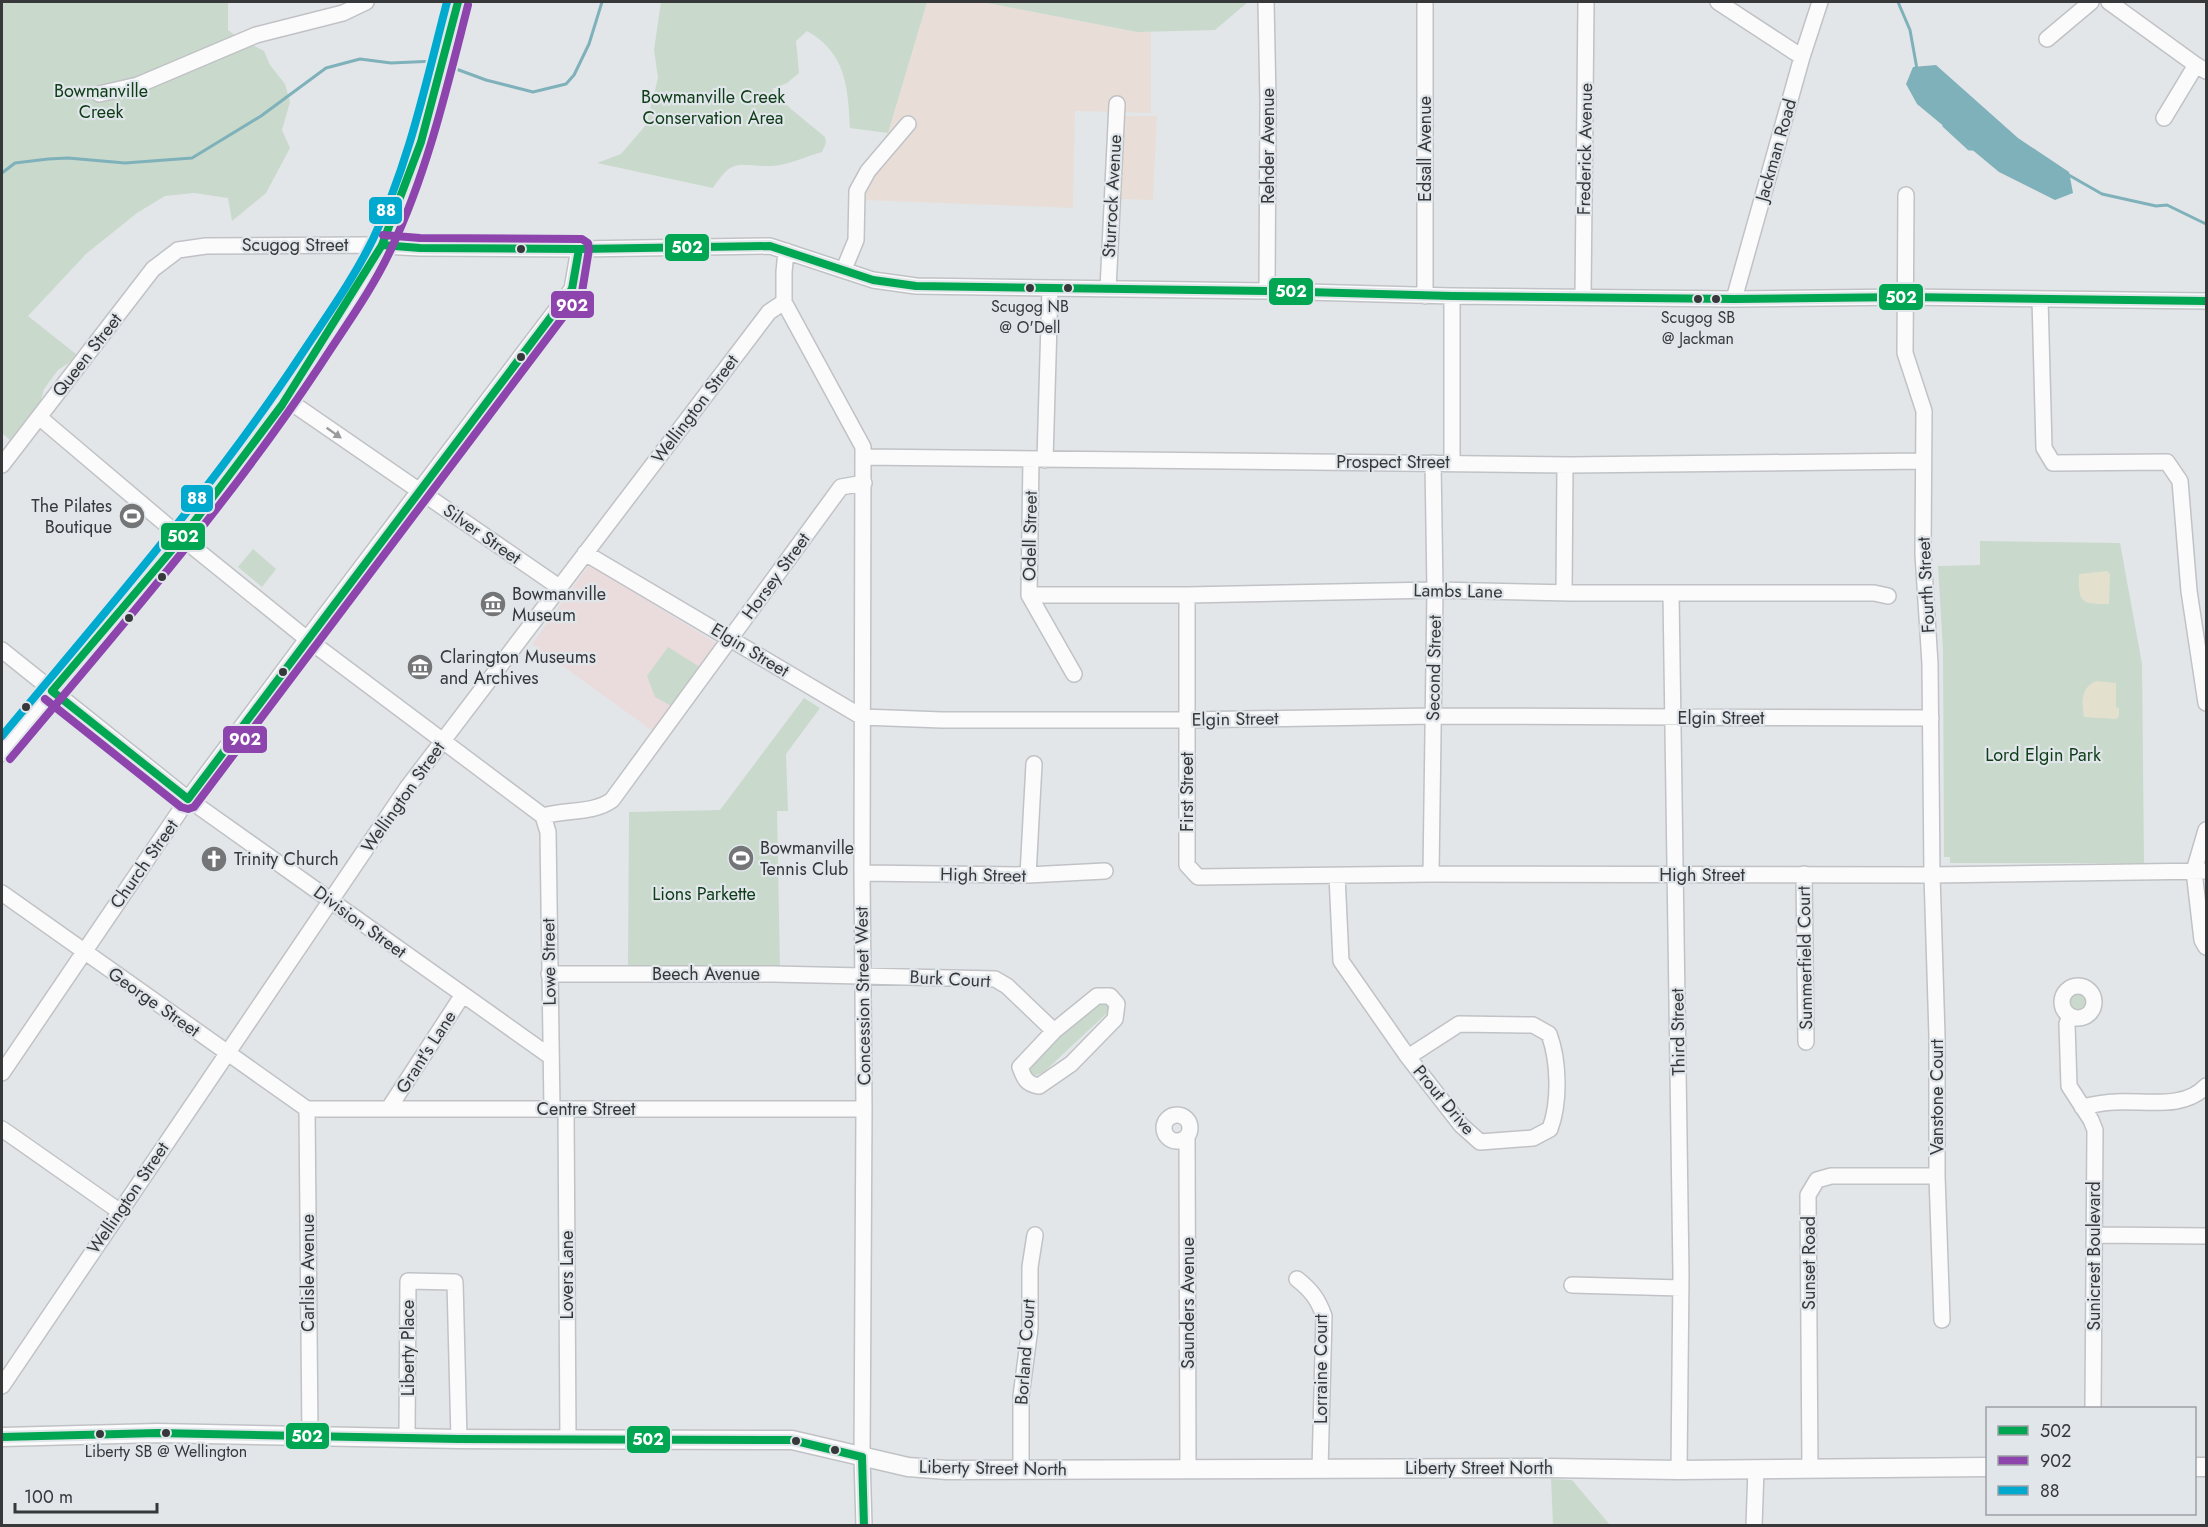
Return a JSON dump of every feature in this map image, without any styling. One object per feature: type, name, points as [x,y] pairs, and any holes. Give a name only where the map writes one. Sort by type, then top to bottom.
[{"type":"main road","points":[[2,752],[182,538],[286,399],[382,245],[421,142],[458,2]]},
{"type":"main road","name":"Liberty Street North","points":[[2,1437],[158,1433],[459,1439],[792,1440],[908,1467],[938,1469],[1549,1467],[1678,1470],[1986,1467]]},
{"type":"street","points":[[99,94],[138,85],[256,36],[343,13],[366,2]]},
{"type":"street","name":"Rehder Avenue","points":[[1266,2],[1267,291]]},
{"type":"street","name":"Edsall Avenue","points":[[1425,2],[1425,296]]},
{"type":"street","name":"Frederick Avenue","points":[[1583,297],[1586,2]]},
{"type":"street","points":[[1718,2],[1802,57]]},
{"type":"street","name":"Jackman Road","points":[[1734,299],[1802,57],[1820,2]]},
{"type":"street","points":[[2047,39],[2091,2]]},
{"type":"street","points":[[2109,2],[2201,68],[2164,118]]},
{"type":"street","name":"Sturrock Avenue","points":[[1108,289],[1117,104]]},
{"type":"street","points":[[844,269],[856,240],[857,191],[868,171],[908,124]]},
{"type":"street","name":"Fourth Street","points":[[1906,195],[1905,353],[1924,411],[1923,554],[1930,664],[1932,876]]},
{"type":"street","name":"Scugog Street","points":[[178,250],[206,246],[382,245],[420,248],[579,249],[770,246],[873,280],[916,286],[1267,291],[1452,297],[1734,299],[1905,297],[2206,301]]},
{"type":"street","name":"Church Street","points":[[2,1073],[188,799],[572,289],[579,249]]},
{"type":"street","name":"Queen Street","points":[[2,465],[153,269],[178,250]]},
{"type":"street","points":[[784,302],[786,251]]},
{"type":"street","name":"Odell Street","points":[[1050,288],[1029,595],[1074,674]]},
{"type":"street","points":[[1452,297],[1452,463]]},
{"type":"street","points":[[2040,299],[2044,448],[2053,463],[2168,462],[2180,481],[2189,591],[2203,655],[2206,703]]},
{"type":"street","name":"Concession Street West","points":[[784,302],[863,447],[862,1457],[864,1526]]},
{"type":"street","name":"Wellington Street","points":[[2,1386],[7,1366],[119,1211],[329,901],[442,742],[769,312],[784,302]]},
{"type":"street","name":"Silver Street","points":[[286,399],[403,482],[419,490],[559,587]]},
{"type":"street","points":[[39,417],[182,538],[307,639],[543,816]]},
{"type":"street","name":"Prospect Street","points":[[863,457],[1565,465],[1923,461]]},
{"type":"street","name":"Second Street","points":[[1431,874],[1435,590],[1433,462]]},
{"type":"street","points":[[1564,593],[1565,465]]},
{"type":"street","name":"Horsey Street","points":[[543,816],[603,807],[612,800],[841,487],[864,483]]},
{"type":"street","name":"Elgin Street","points":[[585,553],[862,717],[1015,720],[1433,716],[1931,718]]},
{"type":"street","name":"Lambs Lane","points":[[1029,595],[1435,590],[1671,594],[1874,593],[1888,596]]},
{"type":"street","name":"First Street","points":[[1187,594],[1187,865],[1198,877]]},
{"type":"street","name":"Third Street","points":[[1671,594],[1681,1288],[1678,1470]]},
{"type":"street","name":"Division Street","points":[[2,650],[188,799],[462,996],[551,1057]]},
{"type":"street","points":[[1029,876],[1034,764]]},
{"type":"street","name":"Lowe Street","points":[[543,816],[548,832],[551,1057],[559,1109]]},
{"type":"street","points":[[2206,830],[2200,871],[2202,940],[2206,947]]},
{"type":"street","name":"High Street","points":[[862,873],[1029,876],[1105,871]]},
{"type":"street","name":"High Street","points":[[1198,877],[1431,874],[1932,876],[2200,871]]},
{"type":"street","name":"Summerfield Court","points":[[1804,874],[1806,1042]]},
{"type":"street","name":"Prout Drive","points":[[1337,876],[1341,961],[1408,1058],[1461,1125],[1480,1142],[1533,1138],[1550,1129],[1556,1113],[1555,1051],[1549,1034],[1533,1025],[1459,1024],[1408,1058]]},
{"type":"street","name":"Vanstone Court","points":[[1932,876],[1938,1036],[1937,1176],[1942,1320]]},
{"type":"street","name":"George Street","points":[[2,893],[307,1109]]},
{"type":"street","name":"Beech Avenue","points":[[549,974],[863,976]]},
{"type":"street","name":"Burk Court","points":[[863,976],[995,979],[1007,986],[1054,1031]]},
{"type":"street","name":"Grant's Lane","points":[[389,1108],[462,996]]},
{"type":"street","points":[[1097,996],[1110,996],[1117,1004],[1115,1019],[1071,1064],[1039,1086],[1030,1085],[1023,1078],[1020,1067],[1054,1031],[1097,996]]},
{"type":"street","name":"Sunicrest Boulevard","points":[[2070,1016],[2067,1024],[2068,1086],[2091,1120],[2095,1130],[2093,1407]]},
{"type":"street","points":[[2082,1107],[2115,1102],[2181,1100],[2197,1095],[2206,1086]]},
{"type":"street","name":"Centre Street","points":[[307,1109],[864,1109]]},
{"type":"street","name":"Carlisle Avenue","points":[[307,1109],[310,1437]]},
{"type":"street","name":"Lovers Lane","points":[[559,1109],[568,1440]]},
{"type":"street","points":[[2,1129],[119,1211]]},
{"type":"street","name":"Saunders Avenue","points":[[1187,1137],[1188,1469]]},
{"type":"street","name":"Sunset Road","points":[[1810,1468],[1808,1194],[1817,1180],[1832,1176],[1937,1176]]},
{"type":"street","name":"Borland Court","points":[[1021,1469],[1021,1396],[1030,1328],[1030,1267],[1035,1235]]},
{"type":"street","points":[[2094,1235],[2206,1236]]},
{"type":"street","name":"Lorraine Court","points":[[1297,1279],[1315,1296],[1324,1316],[1320,1469]]},
{"type":"street","name":"Liberty Place","points":[[407,1438],[408,1281],[430,1280],[455,1282],[459,1439]]},
{"type":"street","points":[[1572,1285],[1681,1288]]},
{"type":"street","points":[[1754,1526],[1756,1469]]},
{"type":"shaded area","points":[[927,2],[982,2],[1137,32],[1151,32],[1151,113],[1075,111],[1073,208],[864,200],[873,154],[888,133]]},
{"type":"shaded area","points":[[1125,116],[1157,116],[1153,200],[1121,199]]},
{"type":"shaded area","points":[[589,565],[721,646],[657,734],[532,644]]},
{"type":"green space","name":"Bowmanville Creek","points":[[2,2],[228,2],[228,30],[264,51],[270,65],[285,84],[290,102],[282,130],[290,148],[266,193],[232,221],[228,198],[194,193],[165,196],[137,213],[86,254],[28,316],[76,354],[70,362],[58,370],[44,389],[41,400],[10,440],[2,433]]},
{"type":"green space","name":"Bowmanville Creek Conservation Area","points":[[661,2],[927,2],[888,133],[850,128],[846,85],[842,72],[830,50],[807,31],[796,41],[799,73],[787,83],[772,89],[791,109],[825,137],[826,143],[822,152],[772,166],[738,165],[727,171],[713,188],[597,163],[621,154],[646,125],[658,78],[654,50]]},
{"type":"green space","points":[[982,2],[1248,2],[1215,30],[1137,32]]},
{"type":"green space","name":"Lord Elgin Park","points":[[1980,541],[2120,543],[2142,664],[2144,863],[1950,863],[1950,857],[1944,857],[1943,650],[1938,566],[1980,565]]},
{"type":"green space","points":[[253,549],[276,569],[262,587],[238,567]]},
{"type":"green space","points":[[668,647],[703,669],[675,708],[655,697],[647,676]]},
{"type":"green space","name":"Lions Parkette","points":[[804,698],[820,708],[786,754],[788,811],[777,811],[780,969],[628,968],[629,812],[720,810]]},
{"type":"green space","points":[[2078,990],[2087,993],[2090,1002],[2087,1011],[2078,1014],[2069,1011],[2066,1002],[2069,993]]},
{"type":"green space","points":[[1097,1002],[1108,1006],[1108,1012],[1044,1072],[1032,1077],[1027,1065]]},
{"type":"green space","points":[[1551,1479],[1572,1480],[1610,1525],[1553,1525]]},
{"type":"sand","points":[[2107,571],[2110,574],[2109,604],[2092,604],[2083,600],[2079,591],[2079,574]]},
{"type":"sand","points":[[2096,681],[2116,683],[2116,707],[2119,708],[2119,716],[2116,719],[2084,717],[2085,692]]},
{"type":"water","points":[[1936,65],[2018,138],[2069,172],[2073,193],[2055,200],[1999,172],[1917,104],[1906,84],[1913,67]]},
{"type":"waterway","name":"Bowmanville Creek","points":[[448,66],[486,80],[533,92],[566,84],[574,75],[589,44],[602,2]]},
{"type":"waterway","points":[[1898,2],[1910,30],[1917,69]]},
{"type":"waterway","name":"Bowmanville Creek","points":[[2,173],[15,163],[48,159],[68,158],[125,163],[192,158],[261,116],[326,68],[360,59],[391,63],[436,61]]},
{"type":"waterway","points":[[1944,126],[1969,149],[1973,149]]},
{"type":"waterway","points":[[2067,174],[2102,194],[2156,206],[2167,205],[2206,224]]},
{"type":"transit line","name":"88","points":[[2,736],[118,597],[231,454],[267,405],[348,284],[373,239],[397,182],[416,122],[447,2]]},
{"type":"transit line","name":"502","points":[[52,691],[182,538],[282,405],[382,245],[421,142],[458,2]]},
{"type":"transit line","name":"902","points":[[10,759],[131,615],[247,469],[284,419],[367,293],[392,247],[416,188],[436,128],[468,5]]},
{"type":"transit line","name":"902","points":[[45,699],[181,807],[188,809],[194,807],[582,292],[589,249],[588,243],[582,239],[420,238],[383,235]]},
{"type":"transit line","name":"502","points":[[382,245],[420,248],[579,249],[770,246],[873,280],[916,286],[1452,296],[1734,299],[1905,297],[2206,301]]},
{"type":"transit line","name":"502","points":[[188,799],[572,289],[579,249]]},
{"type":"transit line","name":"502","points":[[52,691],[188,799]]},
{"type":"transit line","name":"502","points":[[2,1437],[158,1433],[459,1439],[792,1440],[862,1457]]},
{"type":"transit line","name":"502","points":[[862,1457],[864,1526]]},
{"type":"place","name":"Scugog NB @ O'Dell","points":[[1030,288]]},
{"type":"place","name":"Scugog SB @ Jackman","points":[[1698,299]]},
{"type":"place","name":"The Pilates Boutique","points":[[132,516]]},
{"type":"place","name":"Bowmanville Museum","points":[[493,604]]},
{"type":"place","name":"Clarington Museums and Archives","points":[[420,667]]},
{"type":"place","name":"Bowmanville Tennis Club","points":[[741,858]]},
{"type":"place","name":"Trinity Church","points":[[214,859]]},
{"type":"place","name":"Liberty SB @ Wellington","points":[[166,1433]]}]
